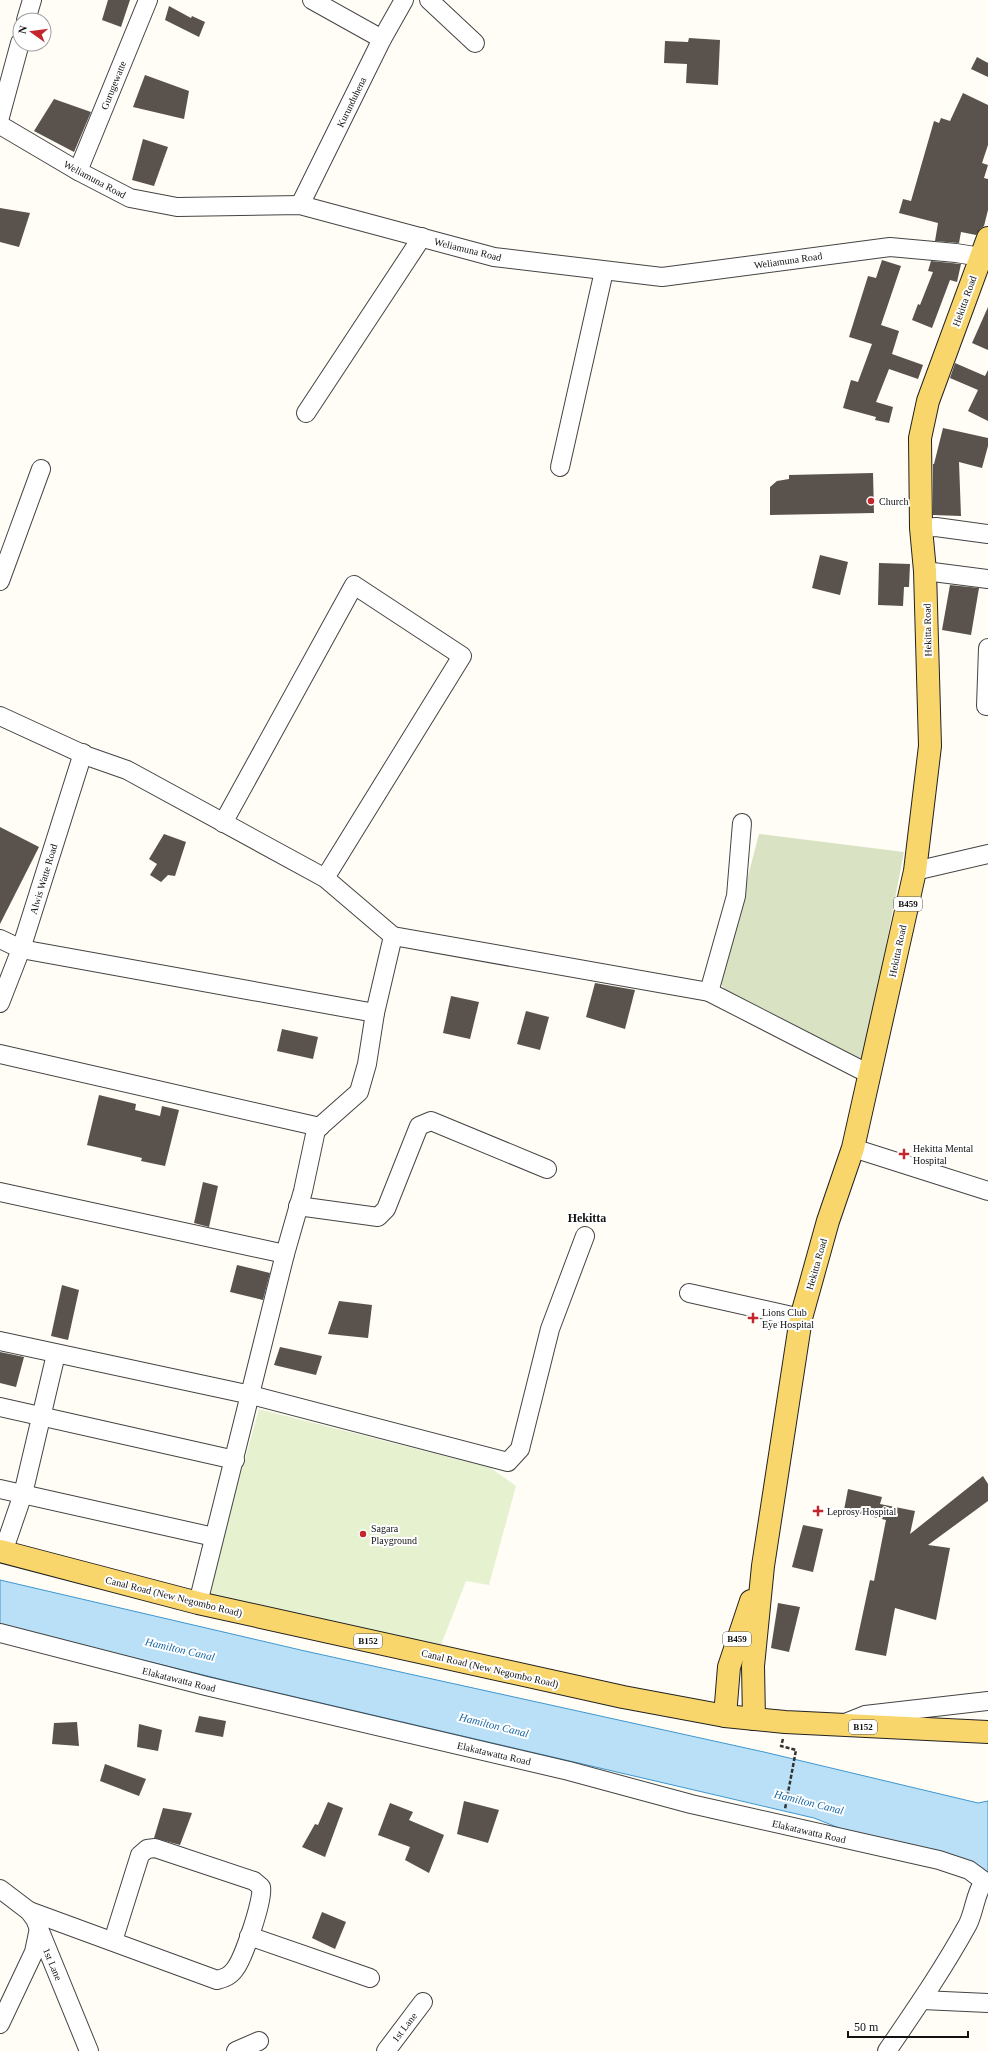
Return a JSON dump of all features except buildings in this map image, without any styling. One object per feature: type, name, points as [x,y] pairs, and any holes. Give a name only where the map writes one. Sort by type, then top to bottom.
[{"type":"main road","name":"Hekitta Road","points":[[754,1719],[753,1666],[763,1566],[801,1318],[828,1221],[853,1148],[915,871],[930,746],[925,571],[921,528],[920,438],[928,401],[984,248]]},
{"type":"main road","name":"Canal Road (New Negombo Road)","points":[[2,1552],[198,1603],[623,1698],[725,1716],[754,1719],[838,1726],[988,1732]]},
{"type":"main road","name":"Hekitta Road","points":[[725,1716],[729,1667],[763,1566]]},
{"type":"street","points":[[28,12],[32,0]]},
{"type":"street","name":"Gurugewatte","points":[[78,171],[148,0]]},
{"type":"street","points":[[312,0],[382,39]]},
{"type":"street","name":"Kurunduhena","points":[[300,206],[382,39],[404,0]]},
{"type":"street","points":[[429,0],[475,43]]},
{"type":"street","points":[[0,117],[18,52]]},
{"type":"street","name":"Weliamuna Road","points":[[0,125],[78,171],[130,198],[177,207],[300,206],[494,257],[604,272],[662,277],[890,247],[956,253],[984,248]]},
{"type":"street","points":[[306,413],[422,237]]},
{"type":"street","points":[[560,467],[604,272]]},
{"type":"street","points":[[0,581],[41,469]]},
{"type":"street","points":[[921,528],[936,527],[988,534]]},
{"type":"street","points":[[925,571],[988,579]]},
{"type":"street","points":[[223,823],[354,586],[462,656],[325,878]]},
{"type":"street","points":[[986,706],[988,648]]},
{"type":"street","points":[[0,716],[83,753],[127,770],[325,878],[393,936],[709,992],[870,1075]]},
{"type":"street","name":"Alwis Watte Road","points":[[0,1002],[21,949],[83,753]]},
{"type":"street","points":[[709,992],[736,896],[742,823]]},
{"type":"street","points":[[915,871],[988,854]]},
{"type":"street","points":[[198,1603],[235,1460],[316,1130],[359,1092],[367,1064],[375,1013],[393,936]]},
{"type":"street","points":[[0,939],[21,949],[375,1013]]},
{"type":"street","points":[[0,1054],[320,1127]]},
{"type":"street","points":[[298,1206],[378,1217],[386,1209],[419,1126],[431,1121],[547,1169]]},
{"type":"street","points":[[853,1148],[988,1191]]},
{"type":"street","points":[[0,1192],[285,1254]]},
{"type":"street","points":[[0,1341],[251,1395],[508,1462],[520,1449],[550,1329],[585,1236]]},
{"type":"street","points":[[689,1292],[801,1318]]},
{"type":"street","points":[[2,1552],[23,1494],[56,1354]]},
{"type":"street","points":[[0,1407],[235,1460]]},
{"type":"street","points":[[0,1489],[214,1537]]},
{"type":"street","name":"Elakatawatta Road","points":[[0,1633],[206,1686],[569,1771],[691,1804],[939,1860],[969,1870],[984,1881],[978,1890],[977,1901],[967,1924],[922,2000]]},
{"type":"street","points":[[838,1726],[865,1716],[988,1701]]},
{"type":"street","points":[[29,1911],[217,1980],[225,1978],[236,1969],[249,1936],[262,1893],[258,1884],[155,1848],[147,1849],[140,1856],[113,1941]]},
{"type":"street","name":"1st Lane","points":[[0,1889],[29,1911],[39,1928],[89,2051]]},
{"type":"street","points":[[0,2024],[34,1952],[39,1928]]},
{"type":"street","points":[[249,1936],[370,1978]]},
{"type":"street","points":[[887,2051],[922,2000],[988,2003]]},
{"type":"street","name":"1st Lane","points":[[386,2051],[423,2002]]},
{"type":"street","points":[[236,2051],[259,2041]]},
{"type":"path","points":[[781,1746],[796,1750],[784,1814]]},
{"type":"green space","points":[[759,834],[904,852],[864,1060],[727,992],[720,983]]},
{"type":"green space","name":"Sagara Playground","points":[[259,1409],[491,1468],[516,1486],[489,1585],[466,1581],[441,1645],[207,1594]]},
{"type":"water","name":"Hamilton Canal","points":[[0,1580],[305,1651],[764,1752],[978,1803],[988,1801],[988,1879],[958,1875],[814,1818],[244,1685],[0,1625]]},
{"type":"place","name":"Church","points":[[871,501]]},
{"type":"place","name":"Hekitta Mental Hospital","points":[[904,1154]]},
{"type":"place","name":"Lions Club Eye Hospital","points":[[753,1318]]},
{"type":"place","name":"Leprosy Hospital","points":[[818,1511]]},
{"type":"place","name":"Sagara Playground","points":[[363,1534]]},
{"type":"district","name":"Hekitta","points":[[587,1218]]}]
